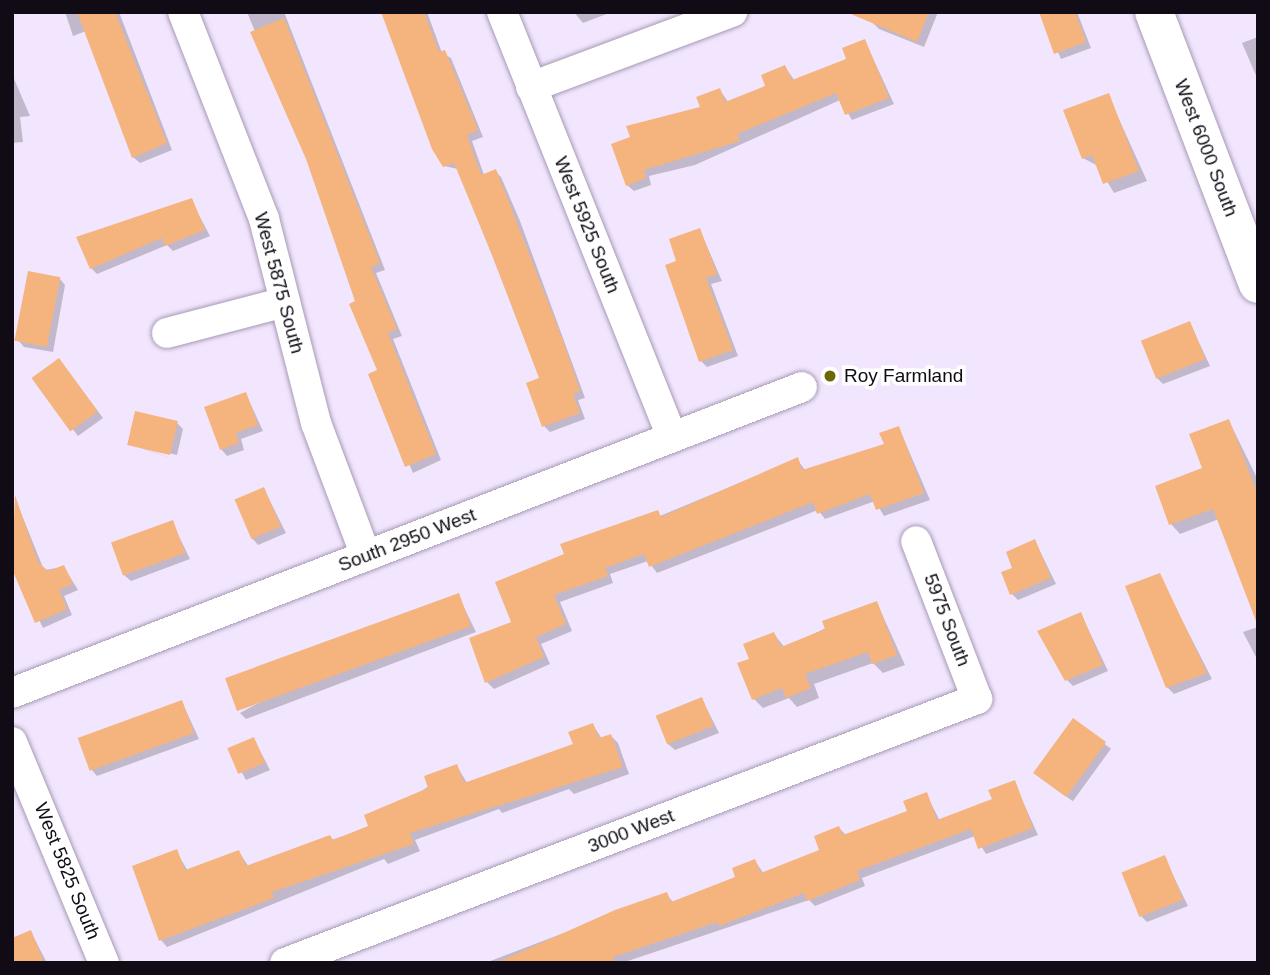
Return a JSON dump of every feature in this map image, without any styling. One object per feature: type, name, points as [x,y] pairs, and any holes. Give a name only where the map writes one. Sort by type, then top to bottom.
[{"type":"street","name":"West 5875 South","points":[[183,12],[264,219],[316,423],[366,556]]},
{"type":"street","name":"West 5925 South","points":[[502,12],[672,438]]},
{"type":"street","points":[[531,87],[732,12]]},
{"type":"street","name":"West 6000 South","points":[[1154,12],[1258,284]]},
{"type":"street","points":[[167,333],[285,302]]},
{"type":"street","name":"South 2950 West","points":[[12,693],[802,387]]},
{"type":"street","name":"5975 South","points":[[916,541],[977,699]]},
{"type":"street","name":"3000 West","points":[[285,963],[977,699]]},
{"type":"street","name":"West 5825 South","points":[[12,742],[104,963]]},
{"type":"building","points":[[77,12],[115,12],[167,143],[132,158]]},
{"type":"building","points":[[381,12],[424,12],[439,52],[445,50],[478,130],[467,135],[481,175],[496,169],[563,341],[580,391],[573,394],[580,413],[542,427],[526,383],[539,378],[492,255],[454,163],[443,167],[432,149]]},
{"type":"building","points":[[846,12],[929,12],[917,42]]},
{"type":"building","points":[[1039,12],[1075,12],[1086,42],[1054,54]]},
{"type":"building","points":[[284,18],[380,263],[371,267],[397,329],[388,333],[436,454],[405,467],[368,374],[377,370],[349,304],[355,301],[306,159],[250,32]]},
{"type":"building","points":[[865,39],[889,98],[845,115],[836,93],[737,134],[740,141],[644,170],[646,178],[626,186],[611,144],[630,137],[626,126],[700,107],[696,97],[720,88],[725,102],[765,86],[761,75],[785,65],[792,80],[846,59],[842,48]]},
{"type":"building","points":[[1109,93],[1139,171],[1103,184],[1092,155],[1082,159],[1063,110]]},
{"type":"building","points":[[192,198],[205,230],[165,246],[162,238],[90,269],[76,237]]},
{"type":"building","points":[[700,228],[717,274],[706,278],[733,350],[699,362],[665,265],[676,261],[669,239]]},
{"type":"building","points":[[28,271],[60,277],[47,347],[14,341]]},
{"type":"building","points":[[1190,321],[1205,359],[1156,379],[1141,341]]},
{"type":"building","points":[[59,358],[98,411],[70,431],[31,378]]},
{"type":"building","points":[[246,392],[258,425],[236,433],[239,443],[220,450],[204,407]]},
{"type":"building","points":[[135,411],[178,421],[170,455],[127,445]]},
{"type":"building","points":[[1229,419],[1258,495],[1256,621],[1213,509],[1169,525],[1155,486],[1202,468],[1189,434]]},
{"type":"building","points":[[899,426],[924,493],[876,510],[870,494],[817,514],[813,502],[649,567],[644,554],[605,568],[608,576],[554,595],[566,624],[536,637],[544,657],[485,683],[469,638],[511,622],[495,582],[564,554],[560,544],[658,510],[661,517],[798,457],[802,470],[884,444],[879,433]]},
{"type":"building","points":[[264,487],[281,527],[251,539],[235,500]]},
{"type":"building","points":[[15,495],[38,562],[48,571],[64,565],[73,584],[59,590],[67,609],[35,623],[12,569]]},
{"type":"building","points":[[173,520],[185,553],[123,575],[111,543]]},
{"type":"building","points":[[1035,539],[1051,578],[1010,595],[1001,572],[1012,568],[1006,552]]},
{"type":"building","points":[[1160,573],[1207,673],[1166,688],[1125,586]]},
{"type":"building","points":[[459,593],[471,626],[237,711],[225,678]]},
{"type":"building","points":[[877,601],[897,655],[872,664],[868,652],[805,674],[811,688],[786,698],[782,688],[752,700],[737,663],[749,659],[743,644],[774,632],[781,647],[825,629],[822,621]]},
{"type":"building","points":[[1081,612],[1103,665],[1065,681],[1037,631]]},
{"type":"building","points":[[702,697],[714,726],[667,744],[656,716]]},
{"type":"building","points":[[182,700],[194,733],[90,771],[78,738]]},
{"type":"building","points":[[1073,718],[1106,742],[1066,797],[1033,773]]},
{"type":"building","points":[[593,723],[599,738],[611,734],[623,767],[410,833],[414,844],[272,892],[274,898],[159,941],[132,866],[177,849],[185,870],[239,850],[246,866],[330,835],[333,840],[368,826],[364,815],[428,788],[424,776],[457,764],[464,783],[573,744],[568,732]]},
{"type":"building","points":[[254,737],[265,763],[238,774],[227,748]]},
{"type":"building","points":[[1015,780],[1033,828],[978,849],[971,829],[857,871],[860,880],[807,901],[804,893],[719,926],[717,922],[613,957],[615,963],[496,963],[615,910],[667,892],[671,902],[735,877],[732,868],[755,859],[761,873],[819,850],[814,836],[839,826],[843,835],[907,811],[903,801],[927,792],[937,820],[992,799],[988,790]]},
{"type":"building","points":[[1165,855],[1183,900],[1139,917],[1121,873]]},
{"type":"building","points":[[31,930],[44,963],[12,963],[12,938]]},
{"type":"place","name":"Roy Farmland","points":[[830,376]]}]
